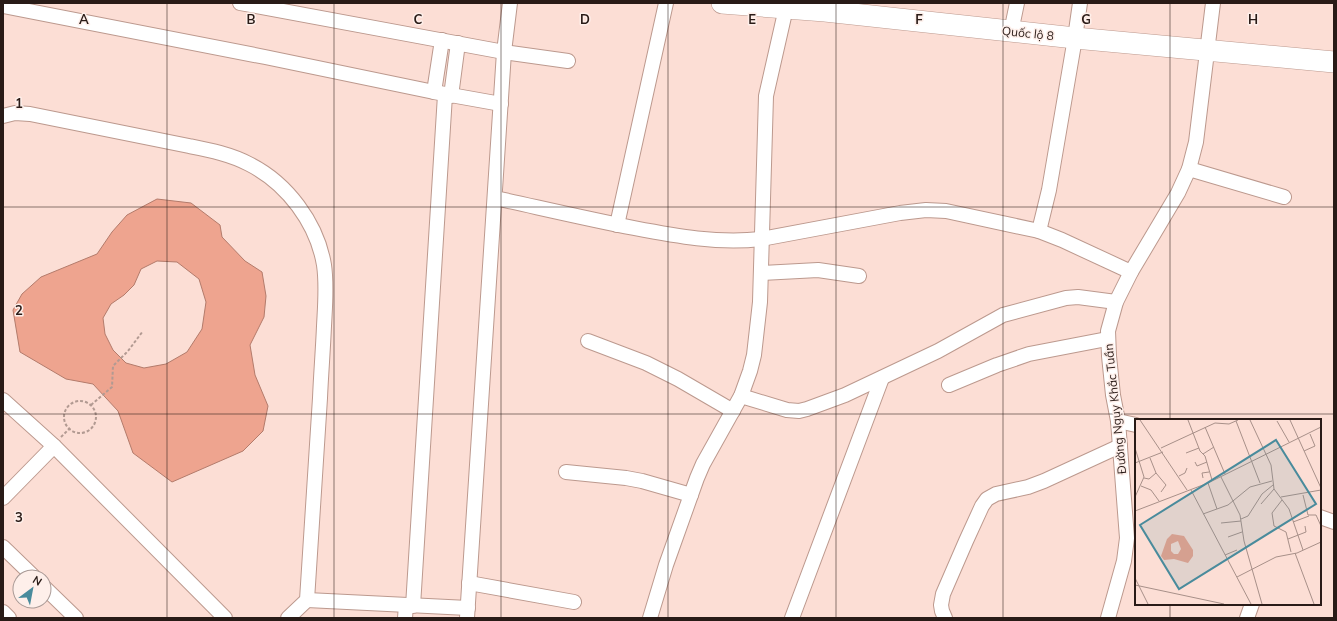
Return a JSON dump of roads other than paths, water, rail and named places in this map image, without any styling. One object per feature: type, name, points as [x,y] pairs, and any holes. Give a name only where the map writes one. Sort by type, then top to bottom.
[{"type":"highway","name":"Quốc lộ 8","points":[[722,3],[826,7],[1011,32],[1334,62]]},
{"type":"street","points":[[240,3],[504,52],[568,61]]},
{"type":"street","points":[[307,600],[408,610],[467,613],[504,52],[510,3]]},
{"type":"street","points":[[617,225],[666,3]]},
{"type":"street","points":[[1011,32],[1017,3]]},
{"type":"street","points":[[1039,231],[1049,190],[1080,3]]},
{"type":"street","name":"Đường Ngụy Khắc Tuần","points":[[1108,618],[1122,570],[1126,546],[1126,527],[1118,421],[1113,396],[1107,338],[1109,324],[1116,302],[1131,272],[1178,193],[1193,157],[1213,3]]},
{"type":"street","points":[[6,5],[443,94],[501,104]]},
{"type":"street","points":[[650,618],[690,495],[704,464],[741,396],[754,355],[760,302],[766,96],[787,5]]},
{"type":"street","points":[[408,610],[443,94],[442,40]]},
{"type":"street","points":[[443,94],[458,43]]},
{"type":"street","points":[[3,116],[16,113],[30,114],[189,146],[226,155],[250,164],[276,182],[301,210],[314,231],[321,251],[326,282],[319,419],[307,600],[290,617]]},
{"type":"street","points":[[1189,169],[1284,197]]},
{"type":"street","points":[[495,198],[670,235],[712,240],[739,241],[761,240],[888,215],[926,210],[946,212],[962,214],[1039,231],[1131,272]]},
{"type":"street","points":[[761,272],[818,270],[859,276]]},
{"type":"street","points":[[741,396],[787,410],[800,411],[845,395],[882,378],[938,351],[1003,315],[1066,298],[1078,297],[1116,302]]},
{"type":"street","points":[[949,385],[997,365],[1029,354],[1107,338]]},
{"type":"street","points":[[588,341],[646,363],[678,379],[733,411]]},
{"type":"street","points":[[792,618],[882,378]]},
{"type":"street","points":[[3,400],[54,446],[225,618]]},
{"type":"street","points":[[1118,421],[1135,425]]},
{"type":"street","points":[[3,498],[54,446]]},
{"type":"street","points":[[944,618],[941,606],[943,594],[978,513],[987,499],[996,494],[1028,487],[1044,481],[1120,446]]},
{"type":"street","points":[[566,472],[642,481],[690,495]]},
{"type":"street","points":[[1321,517],[1334,522]]},
{"type":"street","points":[[3,547],[26,569]]},
{"type":"street","points":[[470,582],[574,602]]},
{"type":"street","points":[[52,595],[76,618]]},
{"type":"street","points":[[1247,618],[1252,605]]},
{"type":"street","points":[[3,612],[9,618]]}]
